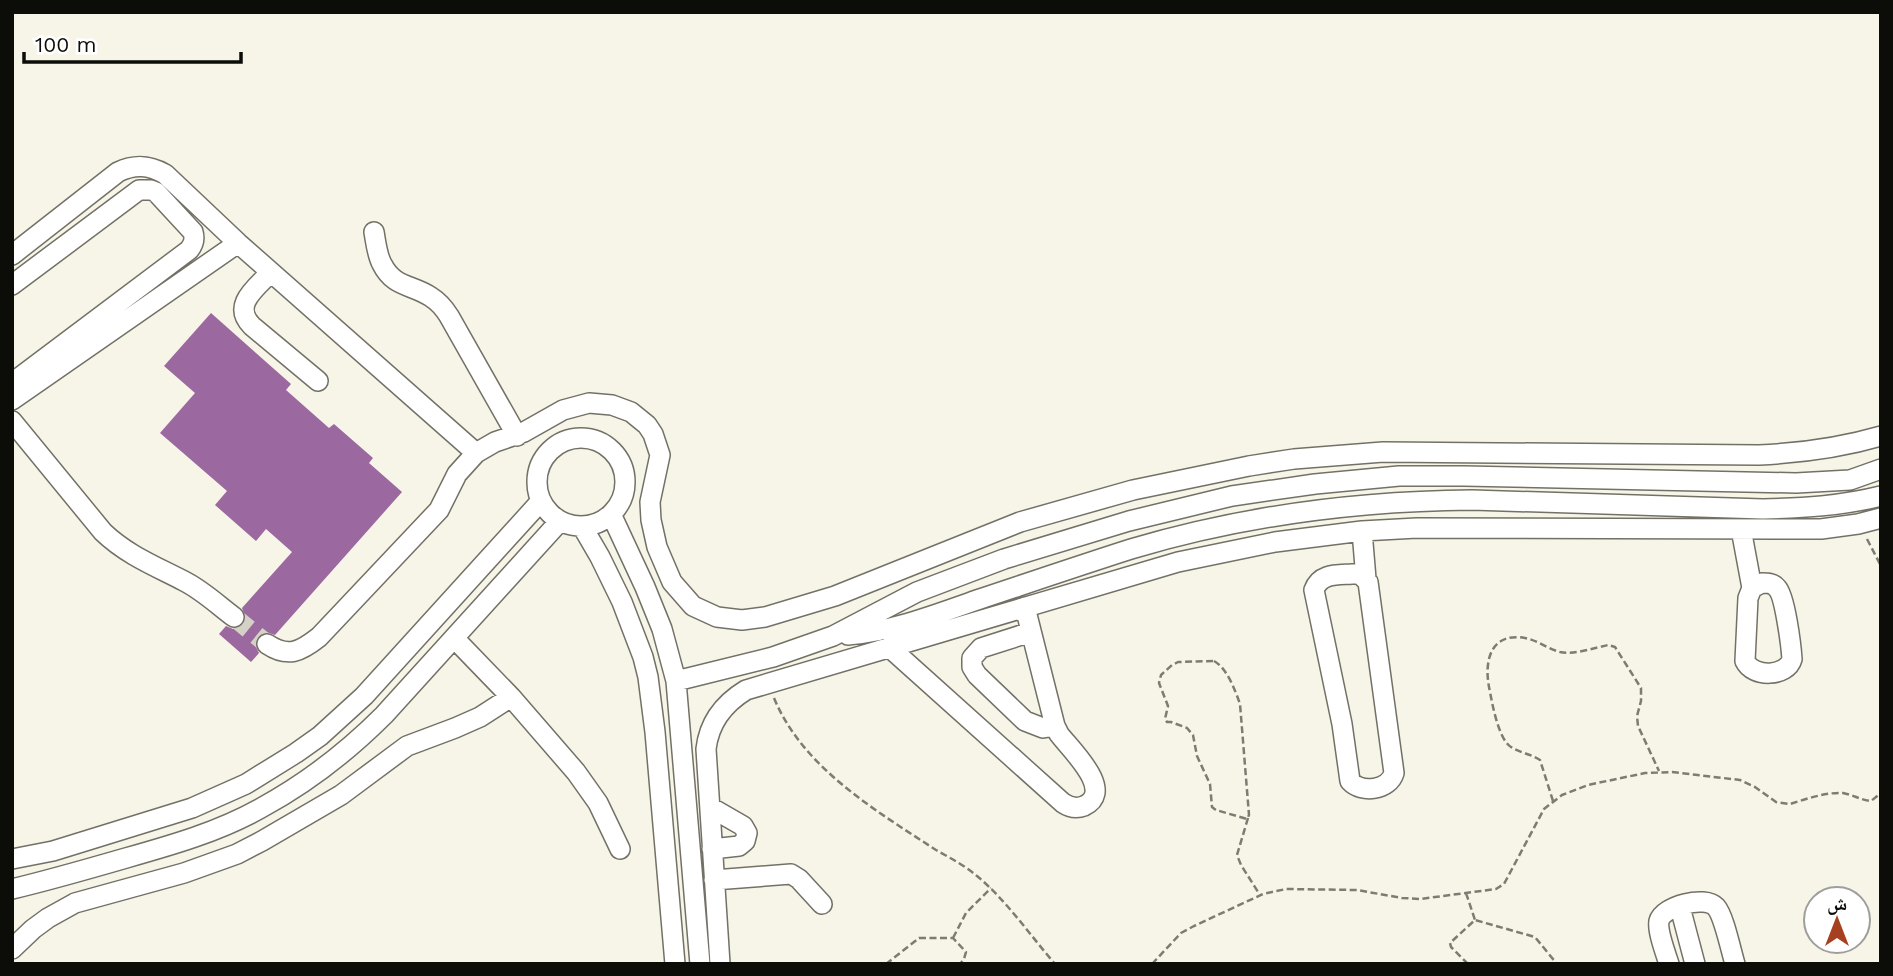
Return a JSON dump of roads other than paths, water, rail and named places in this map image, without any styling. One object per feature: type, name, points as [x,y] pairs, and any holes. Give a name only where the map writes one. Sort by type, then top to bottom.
[{"type":"street","points":[[12,255],[118,172],[132,166],[157,170],[165,174],[234,246],[271,272],[476,453]]},
{"type":"street","points":[[12,285],[139,190],[156,192],[190,228],[195,237],[189,250],[12,383]]},
{"type":"street","points":[[374,232],[380,261],[391,278],[428,295],[440,304],[449,316],[517,436]]},
{"type":"street","points":[[195,237],[234,246]]},
{"type":"street","points":[[12,400],[234,246]]},
{"type":"street","points":[[271,272],[247,298],[244,303],[244,316],[252,326],[318,381]]},
{"type":"street","points":[[267,644],[278,651],[291,652],[304,648],[319,637],[439,510],[457,474],[476,453],[495,442],[517,436],[576,405],[612,405],[631,412],[640,418],[653,434],[660,455],[650,502],[651,520],[657,547],[672,582],[693,606],[717,617],[742,620],[765,617],[835,596],[1020,522],[1133,490],[1249,466],[1382,452],[1759,455],[1829,449],[1881,436]]},
{"type":"street","points":[[12,421],[115,543],[142,561],[187,583],[234,617]]},
{"type":"street","points":[[575,439],[593,440],[616,456],[624,472],[625,481],[622,499],[611,514],[598,523],[582,526],[560,521],[545,509],[537,474],[545,457],[558,445],[575,439]]},
{"type":"street","points":[[676,681],[759,660],[833,636],[917,592],[955,577],[1091,532],[1231,496],[1315,484],[1399,477],[1464,475],[1796,483],[1850,480],[1881,469]]},
{"type":"street","points":[[1850,480],[1858,524]]},
{"type":"street","points":[[833,636],[864,634],[930,617],[1047,576],[1173,538],[1236,523],[1337,507],[1427,500],[1472,500],[1763,509],[1820,507],[1881,496]]},
{"type":"street","points":[[12,859],[65,848],[192,808],[246,784],[296,753],[364,696],[541,500]]},
{"type":"street","points":[[611,514],[645,587],[669,652],[676,681],[700,964]]},
{"type":"street","points":[[720,964],[706,750],[711,727],[722,709],[746,690],[1190,560],[1275,542],[1362,531],[1431,528],[1821,528],[1858,524],[1881,518]]},
{"type":"street","points":[[12,889],[202,835],[259,809],[313,776],[362,737],[384,715],[560,521]]},
{"type":"street","points":[[582,526],[622,602],[648,677],[675,964]]},
{"type":"street","points":[[1741,528],[1752,588]]},
{"type":"street","points":[[1362,531],[1366,579],[1394,773],[1387,784],[1364,789],[1356,787],[1350,781],[1347,750],[1314,590],[1318,581],[1326,576],[1356,573],[1366,579]]},
{"type":"street","points":[[883,611],[945,603],[961,606]]},
{"type":"street","points":[[889,647],[1063,803],[1079,807],[1093,798],[1095,781],[1055,726],[1025,607]]},
{"type":"street","points":[[1031,632],[981,648],[972,658],[972,667],[1030,725],[1042,728],[1055,726]]},
{"type":"street","points":[[454,638],[511,697],[587,787],[620,849]]},
{"type":"street","points":[[643,657],[669,652]]},
{"type":"street","points":[[759,660],[768,683]]},
{"type":"street","points":[[12,949],[48,918],[75,903],[184,873],[262,841],[341,795],[407,746],[455,729],[511,697]]},
{"type":"street","points":[[710,807],[743,826],[747,833],[745,841],[739,846],[712,849]]},
{"type":"street","points":[[715,880],[791,874],[799,878],[822,904]]},
{"type":"street","points":[[1669,964],[1659,923],[1663,914],[1701,901],[1715,906],[1720,914],[1735,964]]},
{"type":"street","points":[[1680,906],[1695,964]]},
{"type":"tunnel","points":[[234,617],[267,644]]}]
